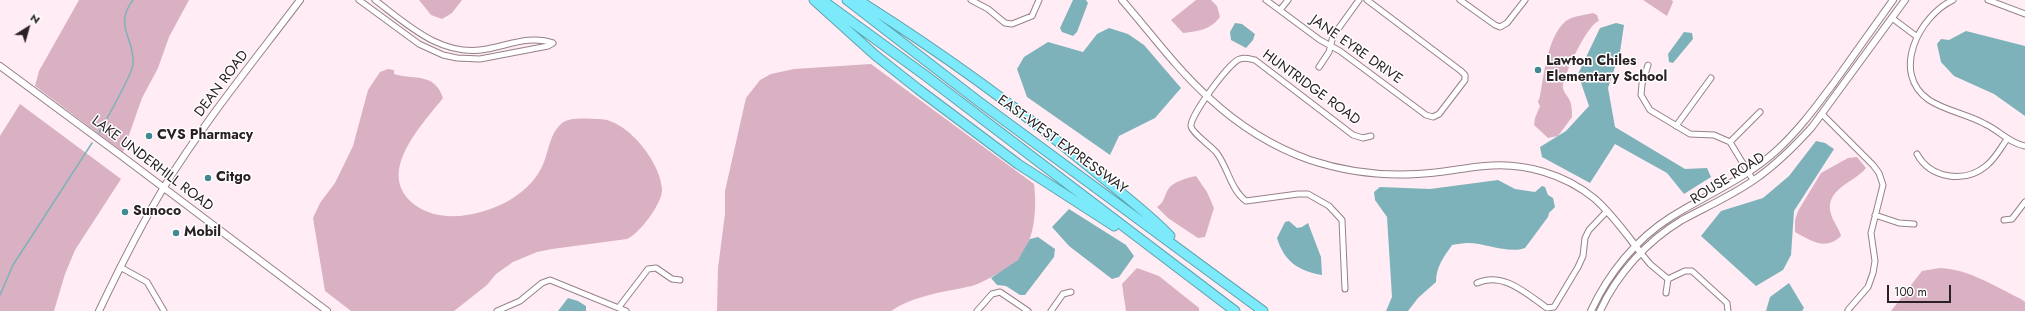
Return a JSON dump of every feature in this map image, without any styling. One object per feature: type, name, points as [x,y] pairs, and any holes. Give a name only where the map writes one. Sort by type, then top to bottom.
[{"type":"highway","points":[[814,0],[820,7],[881,60],[999,150],[1120,230],[1132,234]]},
{"type":"highway","name":"EAST-WEST EXPRESSWAY","points":[[822,0],[926,76],[1235,311]]},
{"type":"highway","name":"EAST-WEST EXPRESSWAY","points":[[847,0],[978,101],[1181,249],[1263,311]]},
{"type":"highway","points":[[858,0],[939,53],[1067,148],[1170,235],[1181,249]]},
{"type":"street","name":"DEAN ROAD","points":[[99,311],[120,267],[164,188],[196,139],[300,0]]},
{"type":"street","points":[[359,0],[419,44],[443,55],[457,58],[480,59],[548,46],[553,43],[536,39],[485,50],[469,51],[453,48],[426,38],[375,0]]},
{"type":"street","points":[[971,0],[988,9],[1005,23],[1012,24],[1032,16],[1039,0]]},
{"type":"street","points":[[1122,0],[1207,97],[1253,132],[1290,152],[1313,161],[1346,168],[1395,174],[1418,174],[1486,166],[1508,166],[1527,168],[1558,177],[1594,198],[1608,211],[1650,264],[1668,279]]},
{"type":"street","name":"JANE EYRE DRIVE","points":[[1266,0],[1426,115],[1433,117],[1439,114],[1465,80],[1465,75],[1461,70],[1367,0]]},
{"type":"street","points":[[1280,10],[1288,0]]},
{"type":"street","points":[[1319,67],[1329,52],[1333,36],[1359,0]]},
{"type":"street","points":[[1460,0],[1495,26],[1500,27],[1507,24],[1525,0]]},
{"type":"street","name":"ROUSE ROAD","points":[[1591,311],[1604,286],[1636,246],[1670,218],[1748,173],[1776,151],[1802,124],[1893,0]]},
{"type":"street","name":"ROUSE ROAD","points":[[1600,311],[1621,276],[1641,253],[1682,221],[1753,180],[1795,146],[1822,114],[1905,0]]},
{"type":"street","points":[[1953,0],[1944,4],[1933,13],[1916,36],[1911,50],[1910,63],[1913,79],[1919,91],[1929,100],[1985,124],[2007,139],[2025,146]]},
{"type":"street","points":[[1988,0],[2025,14]]},
{"type":"street","points":[[1892,18],[1916,36]]},
{"type":"street","name":"HUNTRIDGE ROAD","points":[[1207,97],[1231,64],[1240,59],[1248,58],[1255,60],[1353,135],[1363,138],[1371,136]]},
{"type":"street","points":[[1648,65],[1642,84],[1641,95],[1645,104],[1650,110],[1690,134],[1714,135],[1730,142],[1753,180]]},
{"type":"street","name":"LAKE UNDERHILL ROAD","points":[[0,66],[327,311]]},
{"type":"street","points":[[1676,126],[1711,78]]},
{"type":"street","points":[[1207,97],[1194,118],[1191,128],[1217,154],[1240,196],[1246,201],[1308,194],[1338,214],[1342,220],[1345,289]]},
{"type":"street","points":[[1730,142],[1760,112]]},
{"type":"street","points":[[1822,114],[1879,173],[1883,185],[1871,233],[1875,261],[1873,273],[1868,287],[1848,310]]},
{"type":"street","points":[[1917,154],[1922,163],[1934,172],[1950,176],[1964,176],[1985,167],[2007,139]]},
{"type":"street","points":[[2004,220],[2012,219],[2025,202]]},
{"type":"street","points":[[1477,283],[1484,280],[1500,280],[1512,284],[1548,308],[1554,307],[1578,268],[1583,256],[1585,238],[1589,230],[1608,211]]},
{"type":"street","points":[[1875,215],[1898,223],[1914,224]]},
{"type":"street","points":[[120,267],[147,282],[164,311]]},
{"type":"street","points":[[619,307],[648,269],[656,268],[672,278],[680,280]]},
{"type":"street","points":[[1668,279],[1685,271],[1692,271],[1727,302],[1728,311]]},
{"type":"street","points":[[1666,293],[1668,279]]},
{"type":"street","points":[[497,311],[520,301],[542,283],[550,280],[626,311]]},
{"type":"street","points":[[977,311],[992,294],[1000,292],[1028,311]]},
{"type":"street","points":[[1051,311],[1063,294],[1071,292]]},
{"type":"shaded area","points":[[79,0],[189,0],[169,37],[158,68],[142,98],[123,152],[35,86],[39,71]]},
{"type":"shaded area","points":[[419,0],[462,0],[452,13],[442,19],[431,15]]},
{"type":"shaded area","points":[[1196,0],[1211,0],[1217,6],[1220,17],[1208,27],[1183,33],[1171,20]]},
{"type":"shaded area","points":[[1643,0],[1672,0],[1673,2],[1667,16]]},
{"type":"shaded area","points":[[1593,13],[1597,15],[1599,21],[1594,24],[1576,52],[1564,82],[1563,88],[1571,103],[1572,117],[1558,136],[1548,138],[1534,125],[1540,106],[1538,102],[1548,54],[1556,33],[1562,25],[1569,19]]},
{"type":"shaded area","points":[[871,64],[1034,184],[1034,224],[1024,252],[1011,266],[979,283],[910,301],[891,311],[717,311],[718,268],[725,214],[725,191],[746,98],[760,80],[771,74],[794,69]]},
{"type":"shaded area","points":[[388,69],[394,70],[394,74],[423,78],[435,84],[443,98],[405,150],[400,165],[399,179],[404,193],[421,209],[434,214],[460,216],[479,213],[513,198],[523,191],[539,173],[554,132],[557,128],[565,121],[579,118],[610,121],[621,126],[641,144],[656,167],[660,179],[662,189],[659,202],[655,210],[644,225],[627,239],[537,252],[513,262],[496,274],[487,285],[454,311],[351,311],[325,291],[313,218],[320,203],[335,183],[353,146],[368,90],[380,72]]},
{"type":"shaded area","points":[[20,104],[121,179],[75,250],[65,274],[54,311],[0,311],[0,136]]},
{"type":"shaded area","points":[[1857,157],[1866,168],[1836,192],[1830,205],[1832,217],[1841,236],[1835,241],[1824,244],[1813,241],[1795,232],[1795,220],[1798,211],[1821,173],[1848,158]]},
{"type":"shaded area","points":[[1196,176],[1207,192],[1214,208],[1205,237],[1198,238],[1168,218],[1157,207],[1162,203],[1167,191],[1174,183]]},
{"type":"shaded area","points":[[1137,268],[1159,276],[1199,308],[1199,311],[1126,311],[1122,284]]},
{"type":"shaded area","points":[[1940,268],[1951,269],[1972,275],[1992,284],[2025,302],[2025,311],[1891,311],[1922,271]]},
{"type":"water","points":[[1073,0],[1086,0],[1088,3],[1077,32],[1073,36],[1062,32],[1060,28]]},
{"type":"water","points":[[1235,23],[1242,24],[1255,34],[1253,40],[1246,48],[1231,40],[1230,32]]},
{"type":"water","points":[[1616,23],[1624,25],[1620,52],[1608,88],[1615,127],[1685,169],[1707,168],[1711,177],[1684,194],[1667,173],[1615,144],[1590,183],[1542,157],[1540,147],[1566,131],[1589,106],[1578,74],[1600,28]]},
{"type":"water","points":[[1109,28],[1128,34],[1144,45],[1181,88],[1155,118],[1119,136],[1110,155],[1027,97],[1017,69],[1024,57],[1048,42],[1083,52],[1097,34]]},
{"type":"water","points":[[1966,31],[2025,46],[2025,116],[1994,94],[1954,76],[1941,62],[1937,44],[1941,39],[1949,40]]},
{"type":"water","points":[[1684,32],[1692,33],[1693,39],[1673,63],[1669,62],[1668,54]]},
{"type":"water","points":[[1816,141],[1825,143],[1834,149],[1794,211],[1791,255],[1783,270],[1756,286],[1701,236],[1721,211],[1763,198],[1789,176]]},
{"type":"water","points":[[1498,180],[1515,189],[1535,192],[1542,186],[1545,187],[1548,195],[1553,198],[1555,207],[1549,213],[1548,217],[1525,248],[1511,250],[1475,243],[1452,245],[1439,266],[1436,282],[1418,298],[1408,311],[1386,311],[1392,297],[1387,217],[1375,200],[1374,192],[1380,187],[1430,189]]},
{"type":"water","points":[[1069,209],[1126,245],[1134,256],[1119,277],[1112,279],[1069,246],[1052,227]]},
{"type":"water","points":[[1289,221],[1297,228],[1308,223],[1321,257],[1322,275],[1299,268],[1288,259],[1284,253],[1277,238],[1285,222]]},
{"type":"water","points":[[1038,237],[1055,249],[1054,257],[1025,295],[1020,295],[1006,286],[997,285],[991,278],[1018,260],[1030,239]]},
{"type":"water","points":[[1789,283],[1804,308],[1802,311],[1766,311],[1770,297]]},
{"type":"water","points":[[568,298],[578,301],[586,306],[586,311],[558,311]]},
{"type":"waterway","points":[[99,133],[132,69],[133,55],[126,32],[125,17],[127,9],[133,0]]},
{"type":"waterway","points":[[0,295],[13,265],[92,143]]},
{"type":"place","name":"Lawton Chiles Elementary School","points":[[1538,70]]},
{"type":"place","name":"CVS Pharmacy","points":[[149,136]]},
{"type":"place","name":"Citgo","points":[[208,178]]},
{"type":"place","name":"Sunoco","points":[[125,212]]},
{"type":"place","name":"Mobil","points":[[176,233]]}]
